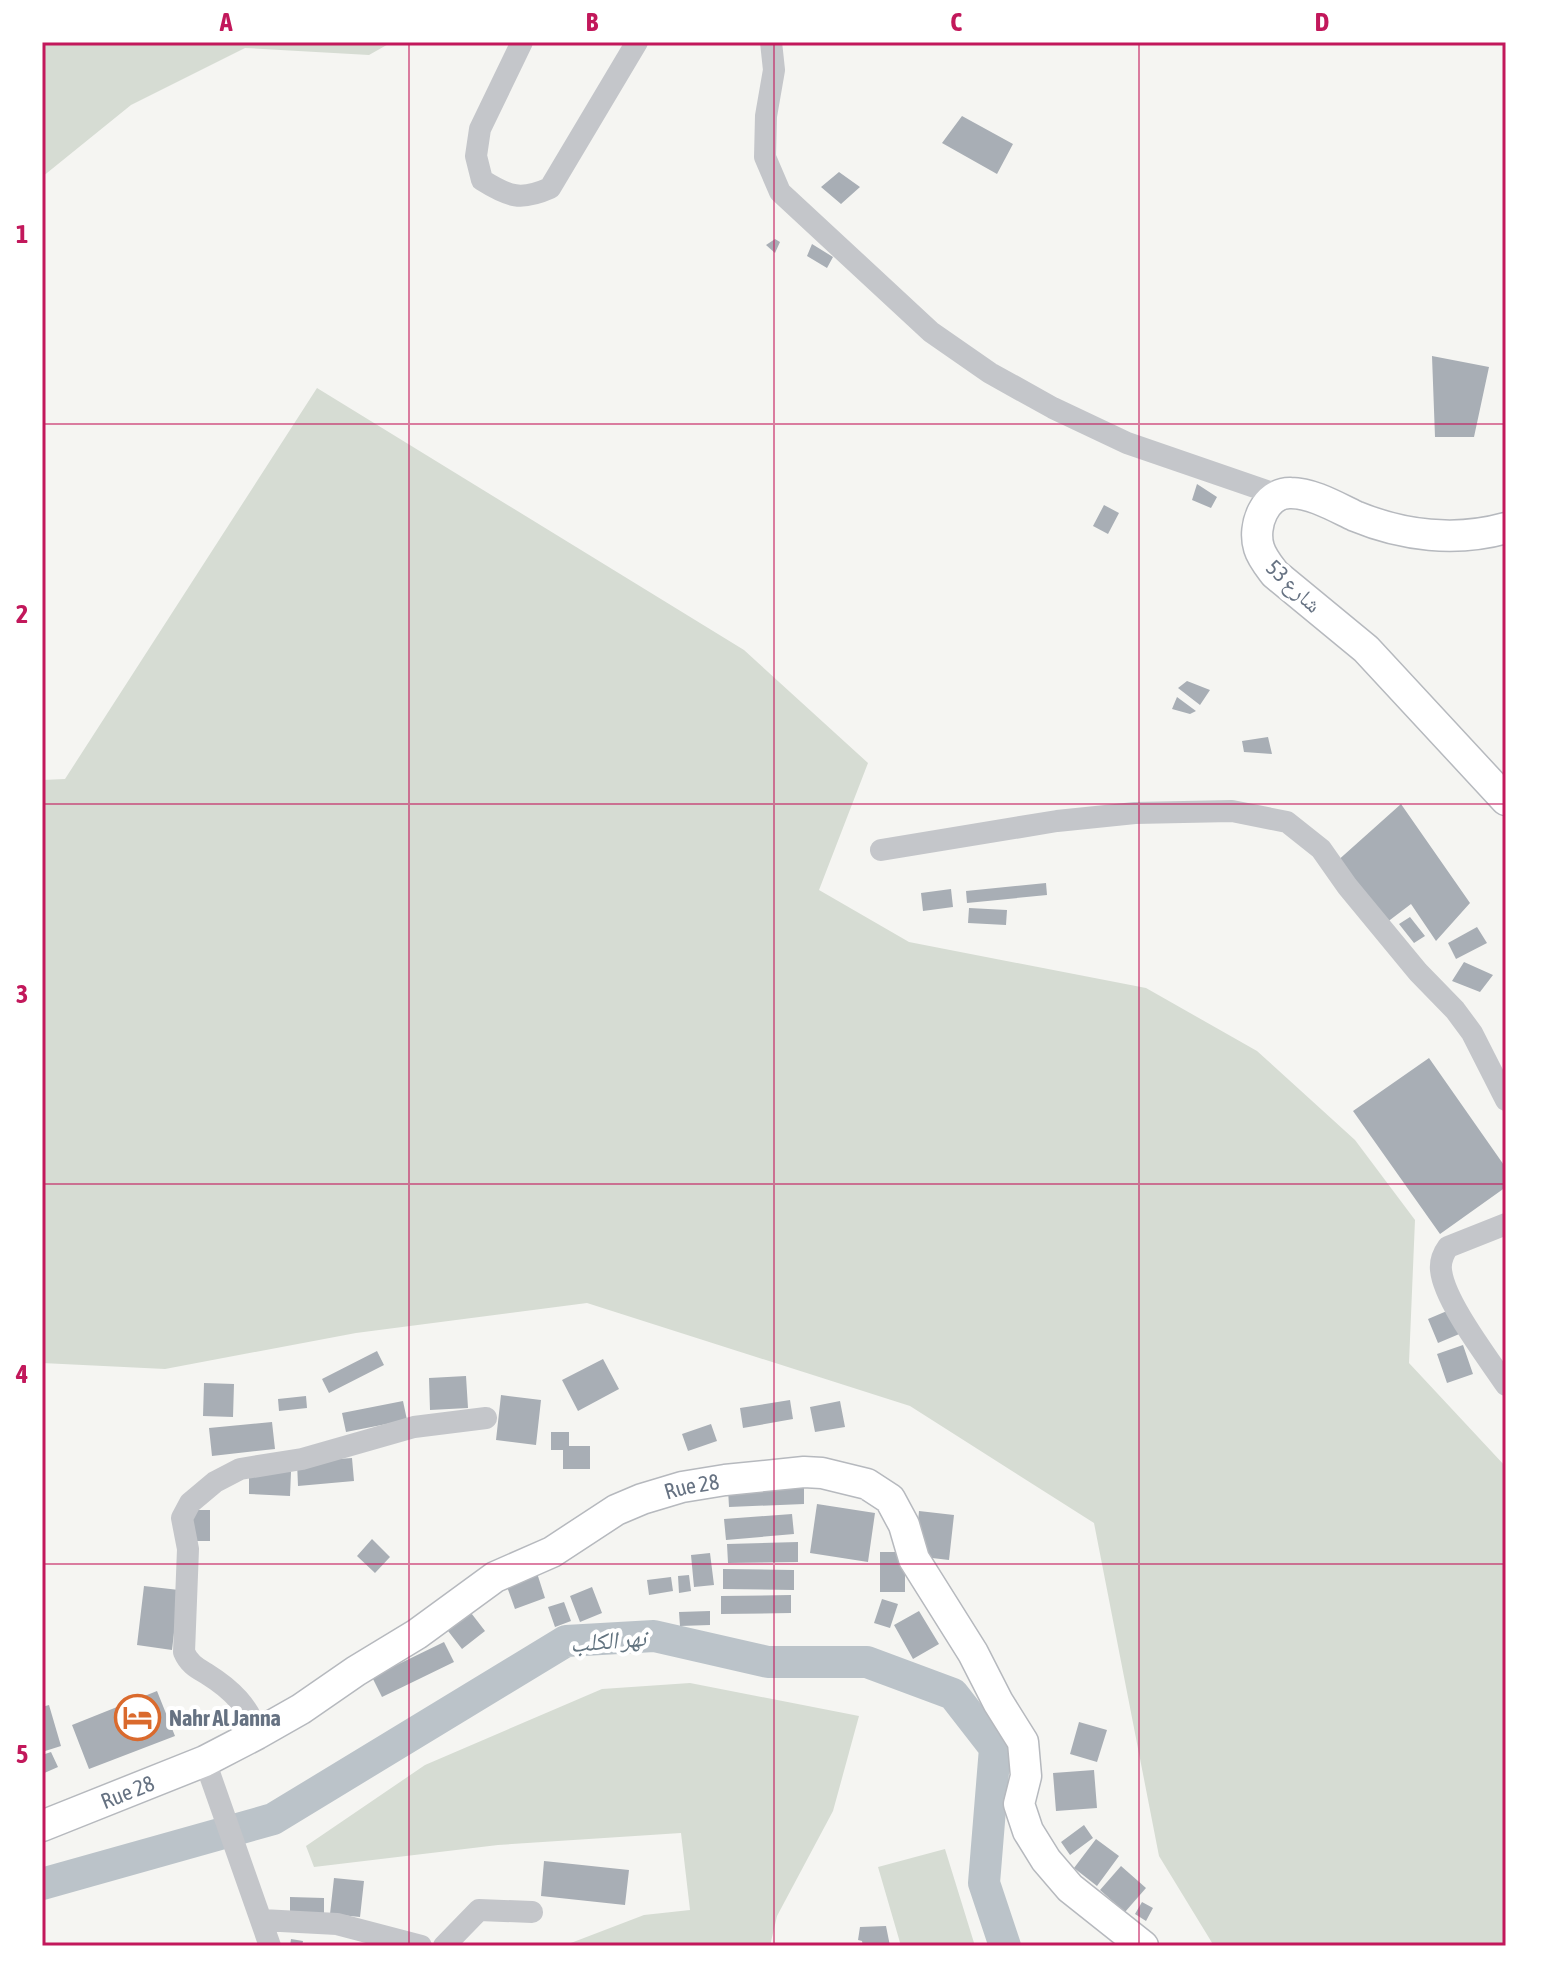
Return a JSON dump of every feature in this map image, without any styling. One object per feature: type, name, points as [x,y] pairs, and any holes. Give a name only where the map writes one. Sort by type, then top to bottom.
[{"type":"street","points":[[522,42],[480,129],[476,156],[482,180],[502,192],[528,198],[550,188],[637,42]]},
{"type":"street","points":[[771,42],[774,70],[766,116],[765,157],[780,192],[921,323],[990,373],[1053,408],[1127,443],[1278,495],[1296,493],[1403,531],[1467,535],[1506,528]]},
{"type":"street","name":"شارع 53","points":[[1278,495],[1259,518],[1259,547],[1265,562],[1295,593],[1366,649],[1506,800]]},
{"type":"street","points":[[881,850],[1057,821],[1135,813],[1232,811],[1287,822],[1321,849],[1347,886],[1418,972],[1455,1010],[1472,1033],[1506,1100]]},
{"type":"street","points":[[1506,1224],[1448,1247],[1440,1268],[1450,1297],[1506,1385]]},
{"type":"street","points":[[257,1734],[253,1719],[233,1693],[192,1665],[184,1652],[188,1549],[182,1518],[186,1508],[215,1482],[240,1469],[302,1459],[414,1427],[486,1418]]},
{"type":"street","name":"Rue 28","points":[[42,1826],[209,1773],[257,1734],[417,1634],[495,1577],[552,1552],[616,1510],[682,1487],[725,1480],[804,1472],[840,1475],[876,1488],[890,1499],[904,1525],[914,1559],[973,1653],[1023,1742],[1026,1776],[1019,1804],[1028,1831],[1046,1860],[1089,1905],[1143,1946]]},
{"type":"street","points":[[209,1773],[270,1946]]},
{"type":"street","points":[[444,1946],[479,1910],[532,1912]]},
{"type":"street","points":[[262,1920],[337,1924],[421,1946]]},
{"type":"shaded area","points":[[42,42],[392,42],[369,55],[245,48],[131,105],[42,177]]},
{"type":"shaded area","points":[[317,388],[744,650],[868,763],[819,890],[909,942],[1146,988],[1257,1051],[1355,1140],[1415,1220],[1409,1363],[1506,1467],[1506,1946],[1214,1946],[1159,1856],[1094,1523],[910,1406],[587,1303],[356,1333],[165,1369],[42,1363],[42,780],[65,779]]},
{"type":"shaded area","points":[[690,1683],[859,1716],[833,1811],[777,1916],[770,1946],[563,1946],[644,1915],[690,1910],[681,1833],[498,1845],[314,1867],[306,1846],[425,1765],[602,1689]]},
{"type":"shaded area","points":[[945,1849],[975,1946],[901,1946],[878,1867]]},
{"type":"building","points":[[962,116],[1013,144],[997,174],[942,143]]},
{"type":"building","points":[[839,172],[860,187],[841,204],[821,187]]},
{"type":"building","points":[[775,239],[780,242],[775,253],[766,245]]},
{"type":"building","points":[[812,244],[833,257],[827,268],[807,256]]},
{"type":"building","points":[[1432,356],[1489,367],[1474,437],[1435,437]]},
{"type":"building","points":[[1197,484],[1217,497],[1211,508],[1192,500]]},
{"type":"building","points":[[1104,505],[1119,513],[1108,534],[1093,526]]},
{"type":"building","points":[[1187,681],[1210,690],[1200,705],[1178,688]]},
{"type":"building","points":[[1177,697],[1196,711],[1190,714],[1172,709]]},
{"type":"building","points":[[1268,737],[1272,754],[1244,752],[1242,741]]},
{"type":"building","points":[[1401,804],[1470,903],[1436,941],[1411,904],[1386,923],[1335,863]]},
{"type":"building","points":[[1046,883],[1047,895],[967,903],[966,891]]},
{"type":"building","points":[[951,889],[953,907],[923,911],[921,893]]},
{"type":"building","points":[[969,908],[1007,910],[1006,925],[968,923]]},
{"type":"building","points":[[1410,917],[1425,936],[1414,943],[1399,924]]},
{"type":"building","points":[[1477,927],[1487,943],[1456,959],[1448,943]]},
{"type":"building","points":[[1464,962],[1493,975],[1480,992],[1452,981]]},
{"type":"building","points":[[1429,1058],[1506,1168],[1506,1187],[1440,1234],[1353,1111]]},
{"type":"building","points":[[1454,1308],[1464,1332],[1438,1343],[1428,1319]]},
{"type":"building","points":[[1463,1345],[1473,1374],[1447,1383],[1437,1354]]},
{"type":"building","points":[[377,1351],[384,1365],[329,1393],[322,1379]]},
{"type":"building","points":[[603,1359],[619,1389],[578,1411],[562,1380]]},
{"type":"building","points":[[466,1376],[468,1408],[430,1410],[429,1378]]},
{"type":"building","points":[[204,1383],[234,1384],[233,1417],[203,1416]]},
{"type":"building","points":[[501,1395],[541,1400],[536,1445],[496,1440]]},
{"type":"building","points":[[306,1396],[307,1408],[279,1411],[278,1399]]},
{"type":"building","points":[[790,1400],[793,1419],[743,1428],[740,1408]]},
{"type":"building","points":[[403,1401],[407,1420],[346,1432],[342,1413]]},
{"type":"building","points":[[840,1401],[845,1427],[815,1432],[810,1407]]},
{"type":"building","points":[[272,1422],[275,1449],[212,1456],[209,1428]]},
{"type":"building","points":[[711,1424],[717,1441],[688,1451],[682,1434]]},
{"type":"building","points":[[551,1432],[569,1432],[569,1446],[590,1446],[590,1469],[563,1469],[563,1450],[551,1450]]},
{"type":"building","points":[[352,1458],[354,1481],[298,1486],[297,1462]]},
{"type":"building","points":[[249,1470],[291,1472],[290,1496],[249,1494]]},
{"type":"building","points":[[804,1487],[804,1504],[729,1507],[728,1489]]},
{"type":"building","points":[[817,1504],[875,1513],[868,1562],[810,1553]]},
{"type":"building","points":[[191,1510],[210,1510],[210,1541],[191,1541]]},
{"type":"building","points":[[919,1511],[954,1515],[949,1560],[915,1556]]},
{"type":"building","points":[[792,1514],[794,1534],[726,1540],[724,1519]]},
{"type":"building","points":[[372,1539],[390,1557],[375,1573],[357,1556]]},
{"type":"building","points":[[798,1542],[798,1562],[728,1563],[727,1544]]},
{"type":"building","points":[[880,1552],[905,1552],[905,1592],[880,1592]]},
{"type":"building","points":[[710,1553],[714,1585],[694,1587],[691,1555]]},
{"type":"building","points":[[723,1569],[794,1570],[794,1590],[723,1589]]},
{"type":"building","points":[[537,1573],[545,1598],[515,1609],[506,1584]]},
{"type":"building","points":[[689,1575],[691,1591],[679,1593],[678,1576]]},
{"type":"building","points":[[671,1577],[673,1591],[649,1595],[647,1580]]},
{"type":"building","points":[[144,1586],[179,1590],[172,1650],[137,1645]]},
{"type":"building","points":[[592,1587],[602,1613],[580,1622],[570,1596]]},
{"type":"building","points":[[791,1595],[791,1613],[721,1614],[721,1596]]},
{"type":"building","points":[[882,1599],[898,1604],[890,1628],[874,1623]]},
{"type":"building","points":[[564,1602],[571,1621],[555,1627],[548,1607]]},
{"type":"building","points":[[468,1609],[485,1631],[462,1649],[445,1627]]},
{"type":"building","points":[[710,1611],[710,1625],[680,1626],[679,1612]]},
{"type":"building","points":[[919,1611],[939,1644],[913,1659],[894,1625]]},
{"type":"building","points":[[444,1642],[454,1662],[382,1697],[372,1677]]},
{"type":"building","points":[[157,1691],[175,1736],[89,1769],[72,1725]]},
{"type":"building","points":[[49,1705],[61,1746],[42,1752],[42,1707]]},
{"type":"building","points":[[1079,1722],[1107,1730],[1097,1762],[1070,1754]]},
{"type":"building","points":[[51,1752],[58,1767],[42,1774],[42,1755]]},
{"type":"building","points":[[1094,1770],[1097,1808],[1056,1811],[1053,1773]]},
{"type":"building","points":[[1084,1825],[1093,1838],[1070,1855],[1061,1842]]},
{"type":"building","points":[[1096,1839],[1119,1856],[1097,1886],[1074,1868]]},
{"type":"building","points":[[544,1861],[629,1870],[625,1905],[541,1896]]},
{"type":"building","points":[[1121,1866],[1146,1888],[1125,1912],[1100,1890]]},
{"type":"building","points":[[334,1878],[364,1881],[360,1917],[330,1914]]},
{"type":"building","points":[[290,1897],[324,1898],[324,1917],[290,1916]]},
{"type":"building","points":[[1142,1902],[1153,1908],[1146,1921],[1135,1914]]},
{"type":"building","points":[[886,1926],[890,1946],[863,1946],[862,1941],[858,1940],[860,1927]]},
{"type":"building","points":[[291,1939],[303,1941],[302,1946],[290,1946]]},
{"type":"waterway","name":"نهر الكلب","points":[[42,1884],[273,1819],[566,1641],[654,1636],[768,1662],[867,1662],[953,1694],[995,1748],[984,1883],[1005,1946]]},
{"type":"place","name":"Nahr Al Janna","points":[[138,1718]]}]
